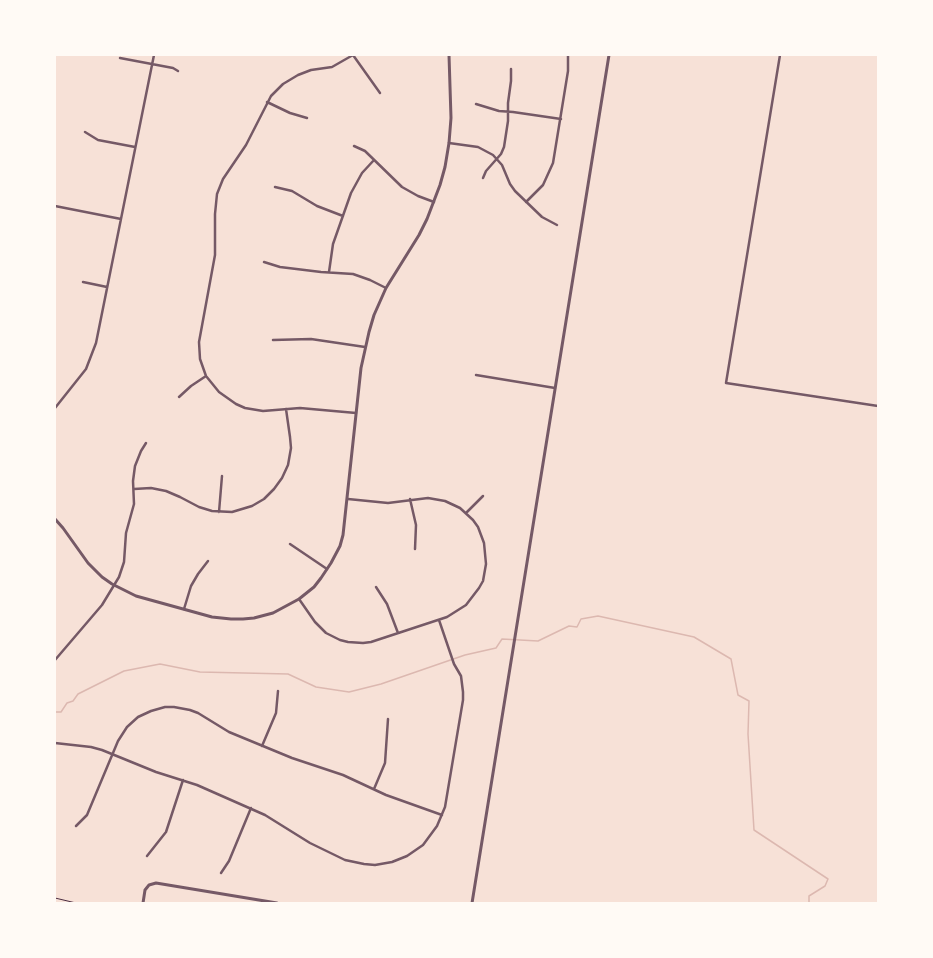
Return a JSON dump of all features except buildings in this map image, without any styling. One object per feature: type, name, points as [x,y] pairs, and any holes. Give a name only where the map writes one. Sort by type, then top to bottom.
[{"type":"street","points":[[55,408],[80,376],[90,360],[96,343],[154,55]]},
{"type":"street","points":[[356,413],[300,408],[263,411],[246,408],[236,404],[219,392],[206,376],[200,359],[199,342],[215,255],[215,214],[217,194],[223,179],[246,145],[267,102],[278,88],[289,80],[304,72],[332,67],[353,55],[380,92]]},
{"type":"street","points":[[55,519],[88,563],[102,577],[114,586],[136,596],[184,609],[219,618],[243,619],[273,613],[298,599],[314,587],[328,570],[337,553],[343,535],[361,368],[374,315],[386,288],[419,235],[434,202],[445,167],[449,143],[452,104],[450,55]]},
{"type":"street","points":[[526,202],[542,185],[551,170],[553,163],[568,71],[568,55]]},
{"type":"street","points":[[472,903],[609,55]]},
{"type":"street","points":[[780,55],[726,383],[878,406]]},
{"type":"street","points":[[120,58],[173,68],[178,72]]},
{"type":"street","points":[[483,178],[486,171],[502,151],[505,143],[508,121],[508,103],[512,81],[511,69]]},
{"type":"street","points":[[267,102],[290,113],[308,118]]},
{"type":"street","points":[[476,104],[494,110],[561,119]]},
{"type":"street","points":[[85,132],[98,140],[135,147]]},
{"type":"street","points":[[449,143],[482,149],[497,158],[504,169],[510,184],[526,202],[542,217],[557,225]]},
{"type":"street","points":[[354,146],[365,151],[402,186],[414,194],[434,202]]},
{"type":"street","points":[[329,272],[332,248],[357,181],[374,160]]},
{"type":"street","points":[[275,186],[292,191],[317,206],[343,216]]},
{"type":"street","points":[[55,206],[121,220]]},
{"type":"street","points":[[264,262],[280,267],[343,272],[362,276],[386,288]]},
{"type":"street","points":[[83,282],[108,287]]},
{"type":"street","points":[[274,340],[310,339],[365,347]]},
{"type":"street","points":[[476,375],[555,388]]},
{"type":"street","points":[[179,397],[191,386],[206,376]]},
{"type":"street","points":[[134,489],[151,488],[166,491],[199,507],[219,512],[239,510],[252,506],[264,499],[279,484],[288,465],[291,448],[286,409]]},
{"type":"street","points":[[55,660],[102,605],[120,577],[124,562],[126,533],[134,504],[133,481],[135,466],[146,443]]},
{"type":"street","points":[[219,512],[222,476]]},
{"type":"street","points":[[466,513],[482,496]]},
{"type":"street","points":[[298,599],[320,628],[326,633],[340,640],[363,643],[439,620],[453,614],[469,602],[479,588],[485,572],[486,555],[484,543],[478,527],[466,513],[453,504],[428,498],[410,499],[388,503],[348,498]]},
{"type":"street","points":[[410,499],[416,525],[415,549]]},
{"type":"street","points":[[290,544],[328,570]]},
{"type":"street","points":[[184,609],[191,586],[198,574],[208,562]]},
{"type":"street","points":[[376,587],[387,604],[398,633]]},
{"type":"street","points":[[55,743],[91,747],[113,754],[156,772],[183,780],[265,814],[299,837],[327,852],[353,862],[379,864],[392,862],[407,856],[416,850],[429,838],[442,816],[463,700],[463,685],[461,676],[454,664],[439,620]]},
{"type":"street","points":[[262,746],[276,713],[278,691]]},
{"type":"street","points":[[76,826],[87,815],[122,734],[133,721],[151,711],[165,707],[190,710],[229,732],[262,746],[343,775],[396,799],[442,816]]},
{"type":"street","points":[[374,789],[385,763],[388,719]]},
{"type":"street","points":[[147,856],[166,832],[183,780]]},
{"type":"street","points":[[221,873],[229,861],[251,808]]},
{"type":"street","points":[[143,903],[145,890],[149,885],[156,883],[277,903]]},
{"type":"path","points":[[55,898],[76,903]]},
{"type":"waterway","points":[[55,712],[61,712],[67,703],[73,701],[78,694],[124,671],[160,664],[200,672],[288,674],[316,687],[349,692],[381,684],[465,655],[496,648],[502,639],[538,641],[569,626],[577,627],[581,619],[598,616],[694,637],[731,659],[738,695],[749,701],[748,734],[754,830],[828,879],[825,886],[809,896],[809,903]]}]
